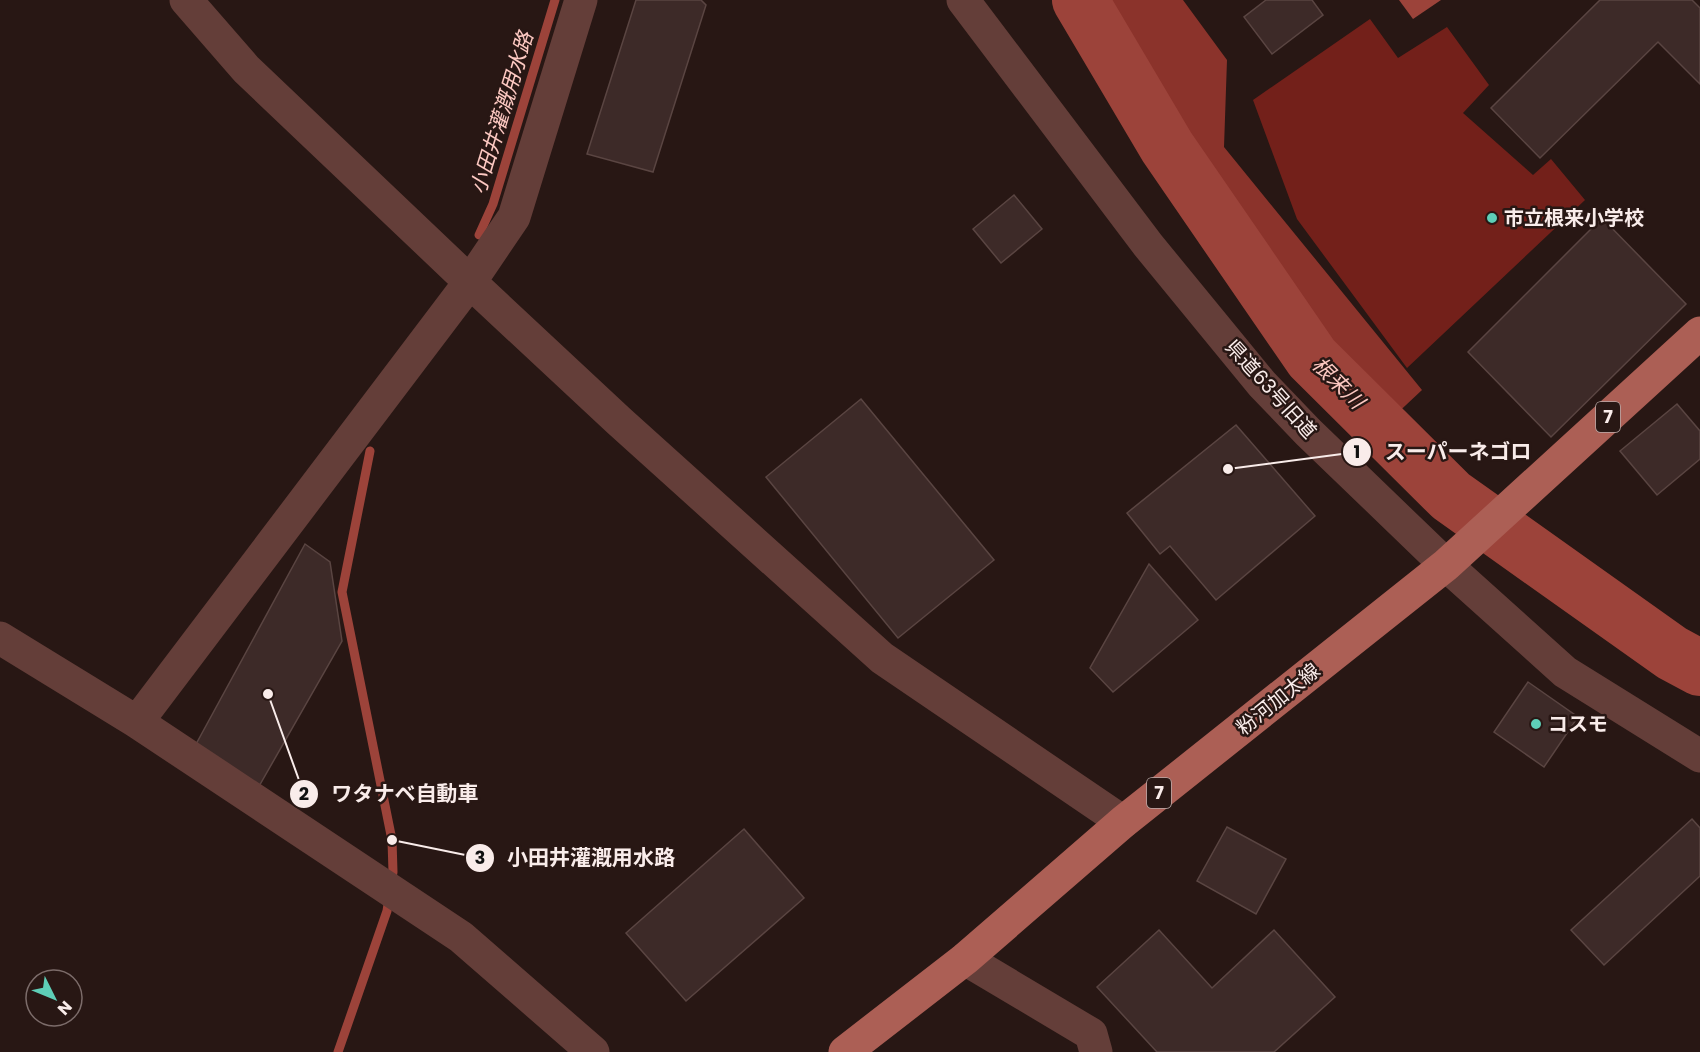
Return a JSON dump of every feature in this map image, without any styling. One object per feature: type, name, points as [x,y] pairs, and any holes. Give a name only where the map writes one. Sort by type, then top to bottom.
[{"type":"main road","name":"粉河加太線","points":[[845,1052],[965,959],[1123,822],[1446,565],[1700,333]]},
{"type":"street","points":[[186,0],[246,69],[470,282],[619,421],[882,658],[1123,822]]},
{"type":"street","points":[[137,722],[470,282],[514,217],[581,0]]},
{"type":"street","name":"県道63号旧道","points":[[963,0],[1148,245],[1262,384],[1308,432],[1446,565],[1565,672],[1700,756]]},
{"type":"street","points":[[0,638],[137,722],[461,937],[593,1052]]},
{"type":"street","points":[[965,959],[1091,1034],[1096,1052]]},
{"type":"shaded area","points":[[1107,0],[1183,0],[1227,60],[1224,147],[1422,390],[1390,420],[1305,331],[1172,125]]},
{"type":"shaded area","points":[[1399,0],[1441,0],[1413,19]]},
{"type":"shaded area","points":[[1370,19],[1398,58],[1447,27],[1489,85],[1463,113],[1533,175],[1551,159],[1585,200],[1407,368],[1297,219],[1253,100]]},
{"type":"building","points":[[636,0],[701,0],[706,5],[653,172],[587,154]]},
{"type":"building","points":[[1266,0],[1312,0],[1323,15],[1272,54],[1244,17]]},
{"type":"building","points":[[1600,0],[1692,0],[1700,8],[1700,84],[1658,42],[1540,158],[1491,108]]},
{"type":"building","points":[[1014,195],[1042,229],[1001,263],[973,229]]},
{"type":"building","points":[[1602,218],[1686,304],[1551,437],[1468,352]]},
{"type":"building","points":[[861,399],[994,560],[898,638],[766,477]]},
{"type":"building","points":[[1677,404],[1700,431],[1700,459],[1657,495],[1620,451]]},
{"type":"building","points":[[1236,425],[1315,516],[1216,600],[1170,546],[1160,554],[1127,513]]},
{"type":"building","points":[[305,544],[330,562],[342,641],[258,788],[195,746]]},
{"type":"building","points":[[1149,564],[1198,620],[1113,692],[1090,668]]},
{"type":"building","points":[[1528,682],[1578,717],[1544,767],[1494,732]]},
{"type":"building","points":[[1692,819],[1700,828],[1700,876],[1604,965],[1571,930]]},
{"type":"building","points":[[1227,827],[1286,859],[1256,914],[1197,881]]},
{"type":"building","points":[[744,829],[804,898],[686,1001],[626,933]]},
{"type":"building","points":[[1159,930],[1212,988],[1274,930],[1335,997],[1274,1052],[1157,1052],[1097,987]]},
{"type":"waterway","name":"小田井灌漑用水路","points":[[479,235],[493,204],[555,0]]},
{"type":"waterway","name":"根来川","points":[[1080,0],[1167,147],[1312,358],[1451,496],[1672,653],[1700,668]]},
{"type":"waterway","name":"小田井灌漑用水路","points":[[370,451],[342,592],[392,840],[391,884]]},
{"type":"waterway","name":"小田井灌漑用水路","points":[[338,1052],[387,911],[389,898]]},
{"type":"place","name":"市立根来小学校","points":[[1492,218]]},
{"type":"place","name":"スーパーネゴロ","points":[[1228,469]]},
{"type":"place","name":"ワタナベ自動車","points":[[268,694]]},
{"type":"place","name":"コスモ","points":[[1536,724]]},
{"type":"place","name":"小田井灌漑用水路","points":[[392,840]]}]
